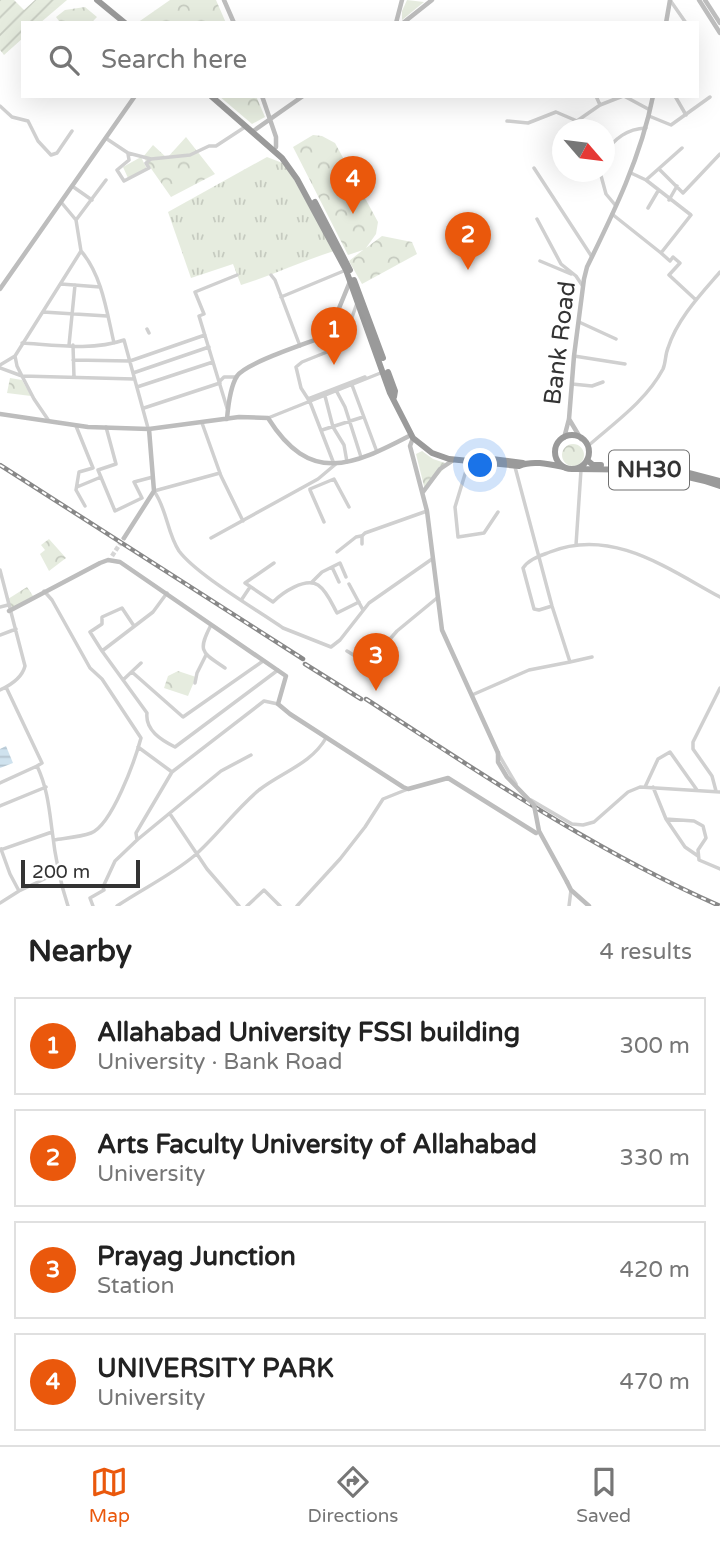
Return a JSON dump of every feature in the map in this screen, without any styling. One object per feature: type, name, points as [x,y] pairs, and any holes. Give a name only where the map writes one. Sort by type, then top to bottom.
[{"type":"highway","points":[[97,0],[123,21]]},
{"type":"highway","points":[[103,0],[129,21]]},
{"type":"highway","points":[[213,98],[245,127],[275,147],[297,172],[346,259],[390,393],[412,436]]},
{"type":"highway","points":[[219,98],[288,165],[352,279],[395,391],[394,397]]},
{"type":"highway","name":"NH30","points":[[412,436],[432,453],[446,457],[514,465],[523,463]]},
{"type":"highway","name":"NH30","points":[[564,438],[573,436],[588,446],[587,460],[578,469]]},
{"type":"highway","points":[[563,467],[555,452],[556,446],[564,438]]},
{"type":"highway","name":"NH30","points":[[446,457],[450,454],[578,469],[638,469],[676,473],[720,484]]},
{"type":"highway","name":"NH30","points":[[587,460],[597,465],[668,468],[720,484]]},
{"type":"street","points":[[224,0],[232,21]]},
{"type":"street","points":[[397,21],[402,0]]},
{"type":"street","points":[[406,21],[432,0]]},
{"type":"street","points":[[666,21],[670,0]]},
{"type":"street","points":[[670,0],[685,21]]},
{"type":"street","points":[[699,0],[720,33]]},
{"type":"street","points":[[705,0],[720,23]]},
{"type":"street","points":[[627,98],[671,125],[710,97]]},
{"type":"street","points":[[0,289],[134,98]]},
{"type":"street","points":[[263,98],[276,136],[275,147]]},
{"type":"street","points":[[254,131],[300,98]]},
{"type":"street","points":[[597,98],[600,105]]},
{"type":"street","points":[[507,121],[528,122],[556,112],[577,121],[600,105],[619,98]]},
{"type":"street","name":"Bank Road","points":[[564,438],[569,419],[583,287],[592,257],[631,173],[653,98]]},
{"type":"street","points":[[676,98],[686,115]]},
{"type":"street","points":[[0,106],[12,117],[28,121],[38,141],[51,155],[57,153],[72,131]]},
{"type":"street","points":[[107,139],[128,153],[151,159],[190,155],[209,146],[216,146],[245,127]]},
{"type":"street","points":[[615,142],[623,134],[646,128]]},
{"type":"street","points":[[646,180],[682,148]]},
{"type":"street","points":[[128,153],[129,160],[117,170],[124,181],[149,168],[146,163],[151,159]]},
{"type":"street","points":[[659,169],[682,193],[720,154]]},
{"type":"street","points":[[534,168],[592,257]]},
{"type":"street","points":[[631,173],[646,180],[691,215],[661,253]]},
{"type":"street","points":[[76,220],[106,180]]},
{"type":"street","points":[[602,182],[616,206]]},
{"type":"street","points":[[72,186],[92,200]]},
{"type":"street","points":[[669,200],[677,186]]},
{"type":"street","points":[[648,208],[658,191]]},
{"type":"street","points":[[61,202],[76,220],[81,251],[90,261],[100,287],[114,343]]},
{"type":"street","points":[[612,214],[670,261],[673,257],[681,263],[669,275],[696,300]]},
{"type":"street","points":[[537,219],[561,264],[576,276],[583,287]]},
{"type":"street","points":[[0,367],[15,356],[81,251]]},
{"type":"street","points":[[540,261],[576,276]]},
{"type":"street","points":[[281,297],[345,270]]},
{"type":"street","points":[[588,446],[631,409],[652,384],[664,366],[667,348],[696,300],[720,272]]},
{"type":"street","points":[[228,410],[199,316],[204,314],[195,292],[237,275]]},
{"type":"street","points":[[271,275],[275,279],[300,347]]},
{"type":"street","points":[[144,408],[220,382],[224,377],[236,377],[257,363],[328,335],[352,279]]},
{"type":"street","points":[[61,284],[100,287]]},
{"type":"street","points":[[74,377],[71,345],[75,285]]},
{"type":"street","points":[[335,463],[309,400],[301,388],[296,367],[342,346],[358,302]]},
{"type":"street","points":[[42,312],[107,316]]},
{"type":"street","points":[[579,321],[616,339]]},
{"type":"street","points":[[73,360],[130,361],[205,335]]},
{"type":"street","points":[[22,344],[71,345],[124,340],[149,429],[154,491],[178,549],[199,570],[283,628],[331,647],[340,640],[363,610],[432,559]]},
{"type":"street","points":[[133,373],[209,347]]},
{"type":"street","points":[[15,356],[17,366],[34,399],[49,421]]},
{"type":"street","points":[[574,356],[625,364]]},
{"type":"street","points":[[137,387],[214,362]]},
{"type":"street","points":[[0,367],[22,376],[135,379]]},
{"type":"street","points":[[309,400],[337,392],[384,371]]},
{"type":"street","points":[[0,414],[76,426],[149,429],[253,416],[268,418],[372,374]]},
{"type":"street","points":[[226,419],[236,377]]},
{"type":"street","points":[[572,384],[592,386],[603,382]]},
{"type":"street","points":[[352,385],[377,452]]},
{"type":"street","points":[[337,392],[345,407],[361,457]]},
{"type":"street","points":[[325,396],[334,427],[344,445],[347,462]]},
{"type":"street","points":[[321,430],[363,417]]},
{"type":"street","points":[[268,418],[279,436],[297,452],[312,460],[335,463],[377,452],[412,436]]},
{"type":"street","points":[[569,419],[581,439]]},
{"type":"street","points":[[202,423],[220,473],[243,521]]},
{"type":"street","points":[[76,426],[93,468],[79,472],[76,487],[85,506]]},
{"type":"street","points":[[106,427],[116,464],[98,470],[115,511],[142,498],[134,482],[153,477]]},
{"type":"street","points":[[412,436],[410,446],[427,510],[442,630],[498,753],[513,779],[533,801],[572,824],[583,825],[593,822],[628,792],[645,787],[718,791],[712,776],[692,749],[720,688]]},
{"type":"street","points":[[422,493],[439,469],[455,459]]},
{"type":"street","points":[[469,461],[455,507],[458,537],[484,533],[498,512]]},
{"type":"street","points":[[309,487],[335,463]]},
{"type":"street","points":[[514,465],[570,662]]},
{"type":"street","points":[[576,545],[578,469]]},
{"type":"street","points":[[124,538],[154,491],[220,473]]},
{"type":"street","points":[[76,487],[100,477]]},
{"type":"street","points":[[211,538],[309,487],[334,479],[349,508]]},
{"type":"street","points":[[309,487],[324,522]]},
{"type":"street","points":[[337,552],[356,537],[427,510]]},
{"type":"street","points":[[362,536],[362,544]]},
{"type":"street","points":[[552,606],[536,610],[530,598],[523,568],[527,562],[539,556],[576,545],[631,550],[720,597]]},
{"type":"street","points":[[0,607],[9,608],[112,556]]},
{"type":"street","points":[[100,563],[108,560],[120,562],[286,676],[278,704]]},
{"type":"street","points":[[275,563],[245,583],[273,603],[288,589],[311,583],[322,572],[340,563],[346,577]]},
{"type":"street","points":[[332,567],[339,582]]},
{"type":"street","points":[[0,570],[25,666],[21,675],[0,690]]},
{"type":"street","points":[[311,583],[318,585],[327,594],[337,613],[359,602]]},
{"type":"street","points":[[349,584],[363,610]]},
{"type":"street","points":[[242,599],[250,587]]},
{"type":"street","points":[[44,591],[52,600],[90,668],[102,679],[141,738],[112,811],[94,832],[54,840]]},
{"type":"street","points":[[102,651],[153,612],[167,593]]},
{"type":"street","points":[[347,651],[368,664],[397,631],[437,598]]},
{"type":"street","points":[[134,626],[122,608],[102,617],[102,625],[90,632],[147,713],[147,724],[160,739],[174,747],[278,670]]},
{"type":"street","points":[[211,625],[202,643],[206,654],[226,668]]},
{"type":"street","points":[[0,635],[16,629]]},
{"type":"street","points":[[195,683],[206,654]]},
{"type":"street","points":[[472,695],[529,670],[592,657]]},
{"type":"street","points":[[132,672],[183,717],[263,661]]},
{"type":"street","points":[[123,680],[141,663]]},
{"type":"street","points":[[0,783],[42,763],[6,687]]},
{"type":"street","points":[[137,840],[136,833],[172,772],[264,701],[278,704],[280,708],[408,789]]},
{"type":"street","points":[[117,906],[158,883],[197,853],[254,794],[318,751],[326,738]]},
{"type":"street","points":[[138,747],[172,772]]},
{"type":"street","points":[[645,787],[658,759],[670,752],[697,790]]},
{"type":"street","points":[[498,753],[498,762],[507,777],[534,805],[539,831],[567,882]]},
{"type":"street","points":[[93,906],[90,898],[104,890],[114,861],[221,771],[251,755]]},
{"type":"street","points":[[37,766],[46,787],[59,872],[68,906]]},
{"type":"street","points":[[296,906],[340,859],[383,799],[448,778],[536,833],[572,890],[589,906]]},
{"type":"street","points":[[0,799],[1,805],[46,787]]},
{"type":"street","points":[[653,787],[666,819],[685,846],[698,856]]},
{"type":"street","points":[[170,814],[225,892],[239,906]]},
{"type":"street","points":[[666,819],[694,821],[703,826],[706,838],[698,850],[698,860],[720,869]]},
{"type":"street","points":[[19,891],[1,850],[52,832]]},
{"type":"street","points":[[0,903],[59,872]]},
{"type":"street","points":[[249,905],[264,890],[280,906]]},
{"type":"street","points":[[569,906],[572,890]]},
{"type":"green space","points":[[0,0],[14,0],[24,10],[35,0],[67,0],[42,21],[21,21],[21,40],[4,55],[0,50]]},
{"type":"green space","points":[[170,0],[216,0],[225,21],[140,21]]},
{"type":"green space","points":[[407,0],[424,2],[402,20],[402,11]]},
{"type":"green space","points":[[85,7],[97,17],[93,21],[59,21],[56,17],[65,10]]},
{"type":"green space","points":[[221,98],[257,98],[265,117],[252,124]]},
{"type":"green space","points":[[313,135],[322,136],[335,143],[378,222],[376,234],[366,248],[382,236],[412,242],[417,254],[362,284],[349,261],[363,250],[348,255],[293,147]]},
{"type":"green space","points":[[186,137],[215,174],[171,197],[143,157],[153,145],[167,158]]},
{"type":"green space","points":[[141,157],[147,169],[128,178],[123,167]]},
{"type":"green space","points":[[267,157],[285,164],[334,251],[241,285],[233,264],[191,278],[168,212]]},
{"type":"green space","points":[[10,378],[22,380],[31,396],[7,393]]},
{"type":"green space","points":[[573,444],[581,447],[584,455],[581,463],[573,466],[565,463],[562,455],[565,447]]},
{"type":"green space","points":[[422,451],[433,459],[448,464],[425,490],[416,454]]},
{"type":"green space","points":[[49,539],[66,558],[49,571],[40,554],[45,550],[41,545]]},
{"type":"green space","points":[[27,587],[33,596],[10,609],[8,599]]},
{"type":"green space","points":[[178,671],[196,677],[188,696],[164,688],[168,676]]},
{"type":"water","points":[[6,746],[13,763],[0,768],[0,749]]},
{"type":"tunnel","points":[[112,556],[124,538]]},
{"type":"railway","points":[[0,465],[303,659]]},
{"type":"railway","points":[[305,664],[361,699]]},
{"type":"railway","points":[[366,699],[495,783],[583,836],[720,906]]},
{"type":"place","name":"UNIVERSITY PARK","points":[[353,214]]},
{"type":"place","name":"Arts Faculty University of Allahabad","points":[[468,270]]},
{"type":"place","name":"Allahabad University FSSI building","points":[[334,365]]},
{"type":"place","name":"Prayag Junction","points":[[376,691]]}]
